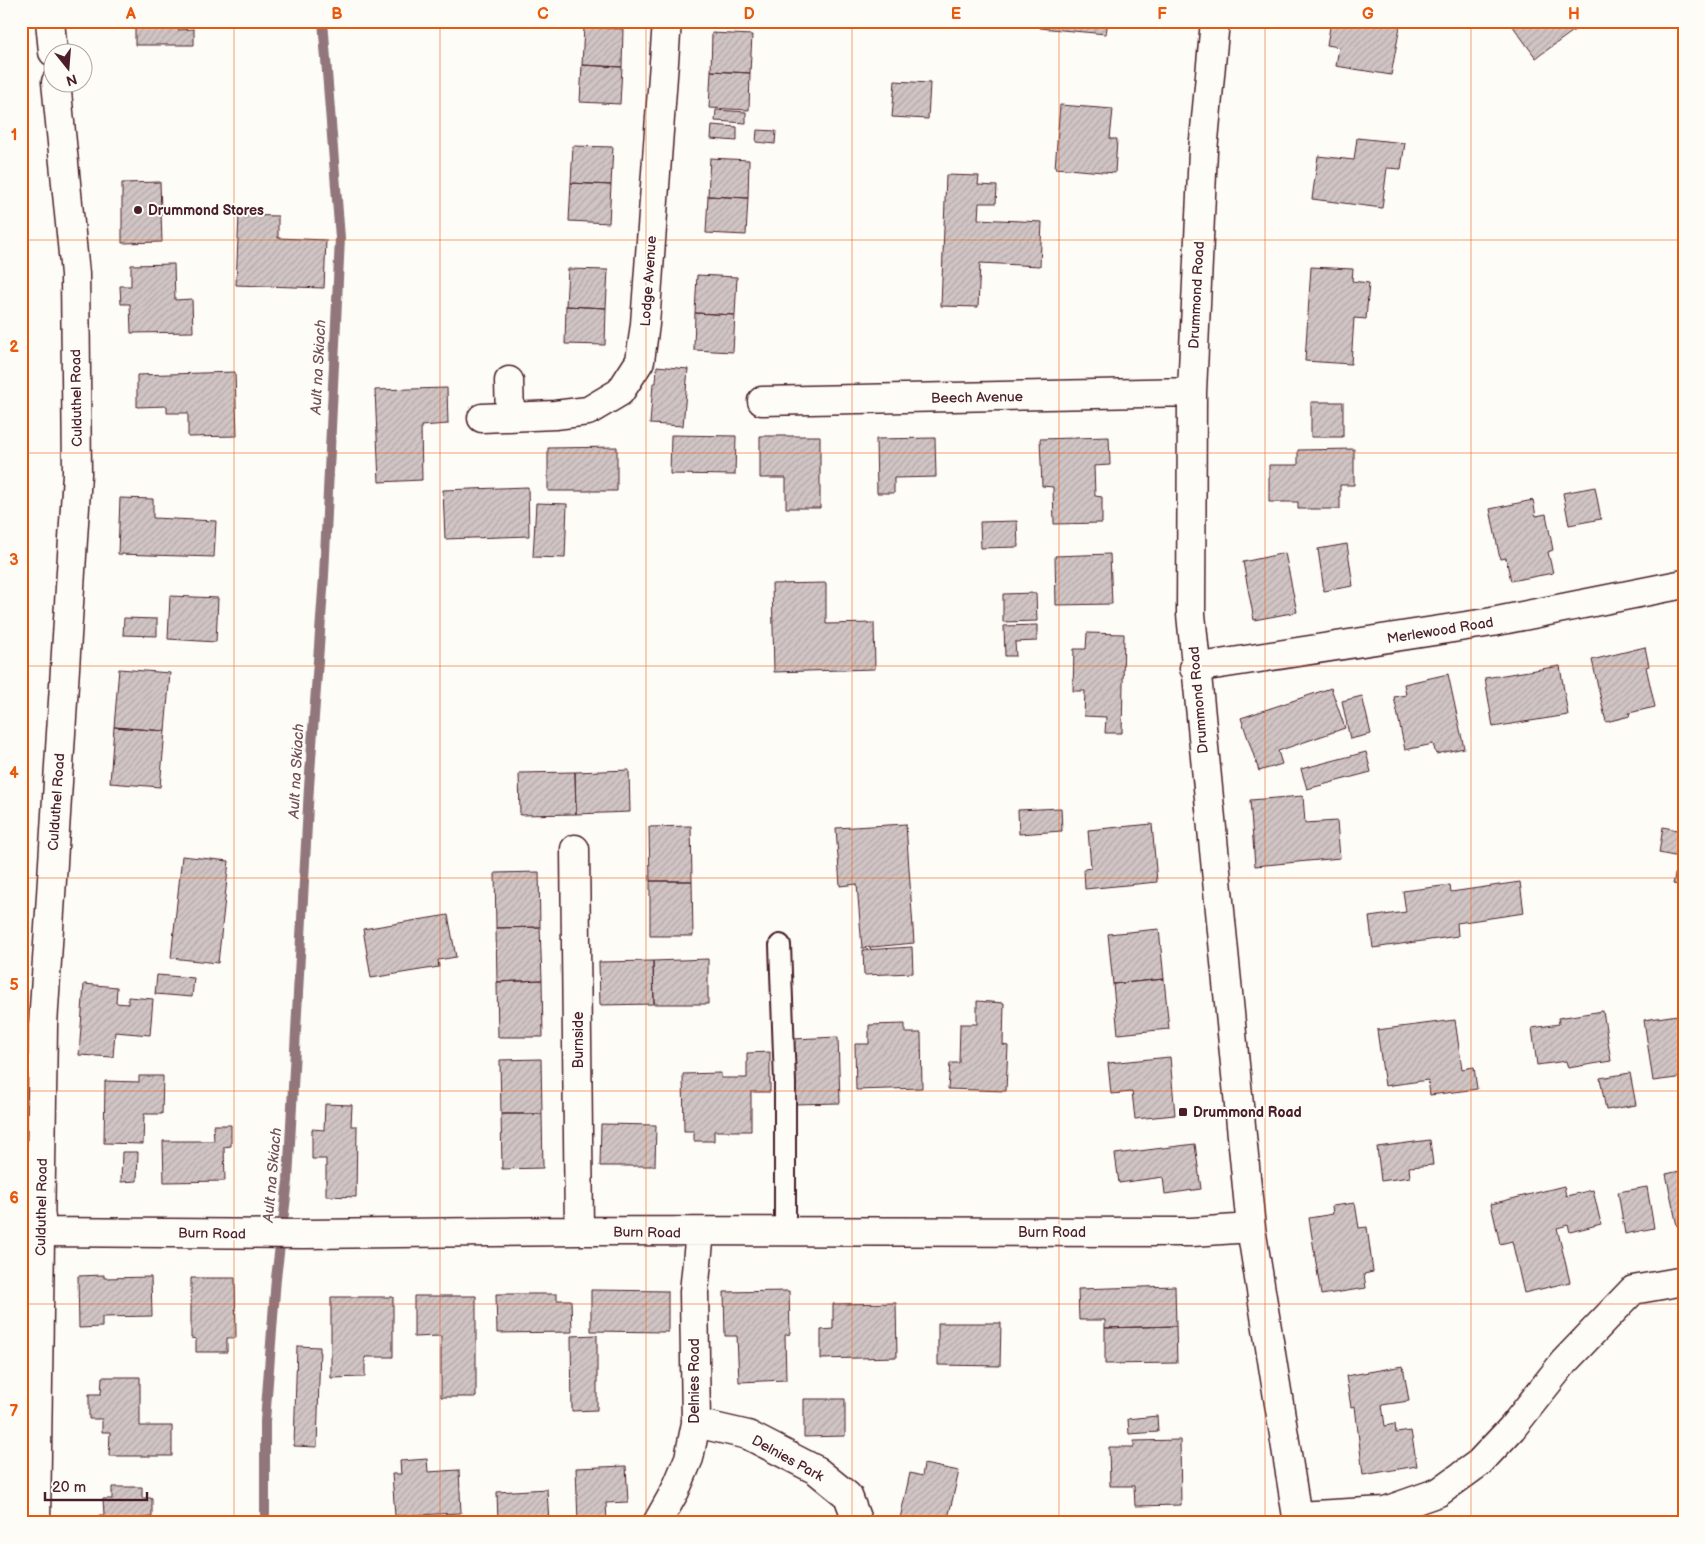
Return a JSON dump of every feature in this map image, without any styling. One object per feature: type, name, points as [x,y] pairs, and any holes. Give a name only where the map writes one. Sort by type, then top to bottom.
[{"type":"street","points":[[50,21],[52,42]]},
{"type":"street","name":"Lodge Avenue","points":[[482,418],[588,411],[620,392],[640,361],[645,324],[667,21]]},
{"type":"street","name":"Drummond Road","points":[[1215,21],[1203,152],[1192,392],[1191,605],[1194,668],[1252,1228],[1297,1519]]},
{"type":"street","name":"Culduthel Road","points":[[36,1523],[35,1222],[43,1024],[77,474],[75,274],[57,92]]},
{"type":"street","points":[[509,381],[510,417]]},
{"type":"street","name":"Beech Avenue","points":[[762,401],[1192,392]]},
{"type":"street","name":"Merlewood Road","points":[[1194,668],[1492,622],[1684,584]]},
{"type":"street","name":"Burnside","points":[[575,849],[579,1231]]},
{"type":"street","name":"Burn Road","points":[[35,1222],[104,1232],[304,1234],[579,1231],[1192,1232],[1252,1228]]},
{"type":"street","name":"Delnies Road","points":[[657,1523],[675,1491],[689,1458],[696,1422],[694,1292],[700,1232]]},
{"type":"street","points":[[1297,1519],[1384,1511],[1439,1492],[1479,1463],[1512,1428],[1564,1362],[1633,1290],[1684,1281]]},
{"type":"street","name":"Delnies Park","points":[[696,1422],[748,1435],[816,1470],[848,1496],[858,1523]]},
{"type":"lane","points":[[780,945],[784,1082],[785,1232]]},
{"type":"building","points":[[135,21],[178,21],[178,30],[194,29],[194,45],[135,45]]},
{"type":"building","points":[[1040,21],[1108,21],[1106,34],[1040,28]]},
{"type":"building","points":[[1331,21],[1401,21],[1391,75],[1336,66],[1339,47],[1327,45]]},
{"type":"building","points":[[1517,21],[1587,21],[1536,58],[1512,25]]},
{"type":"building","points":[[584,27],[623,29],[622,67],[582,65]]},
{"type":"building","points":[[712,33],[752,35],[750,73],[711,71]]},
{"type":"building","points":[[582,65],[622,67],[620,104],[580,102]]},
{"type":"building","points":[[711,71],[750,73],[749,110],[709,108]]},
{"type":"building","points":[[895,81],[930,83],[928,119],[892,117]]},
{"type":"building","points":[[1060,105],[1113,109],[1110,139],[1117,139],[1115,173],[1055,168]]},
{"type":"building","points":[[716,110],[746,112],[746,123],[715,121]]},
{"type":"building","points":[[712,125],[737,127],[737,141],[711,139]]},
{"type":"building","points":[[757,130],[776,131],[775,144],[756,142]]},
{"type":"building","points":[[1357,138],[1405,143],[1401,169],[1387,168],[1382,208],[1312,199],[1318,156],[1354,160]]},
{"type":"building","points":[[573,146],[613,147],[611,185],[571,183]]},
{"type":"building","points":[[710,158],[749,160],[748,198],[708,196]]},
{"type":"building","points":[[946,175],[979,176],[978,185],[997,186],[996,203],[979,203],[978,219],[1042,222],[1040,266],[980,263],[978,307],[941,306]]},
{"type":"building","points":[[160,182],[162,242],[122,243],[122,183]]},
{"type":"building","points":[[571,183],[611,185],[609,223],[569,221]]},
{"type":"building","points":[[708,196],[748,198],[746,235],[706,233]]},
{"type":"building","points":[[239,215],[278,216],[278,238],[326,240],[324,288],[236,285]]},
{"type":"building","points":[[174,264],[175,300],[192,299],[193,332],[131,333],[130,304],[121,304],[120,286],[131,286],[131,265]]},
{"type":"building","points":[[1311,267],[1353,269],[1352,281],[1369,283],[1366,319],[1354,318],[1351,364],[1305,361]]},
{"type":"building","points":[[568,269],[608,270],[606,308],[566,306]]},
{"type":"building","points":[[697,275],[737,277],[735,315],[695,313]]},
{"type":"building","points":[[566,306],[606,308],[605,345],[565,344]]},
{"type":"building","points":[[695,313],[735,315],[733,352],[694,350]]},
{"type":"building","points":[[657,366],[688,369],[683,426],[650,424],[653,383],[656,383]]},
{"type":"building","points":[[235,372],[237,436],[188,437],[188,413],[167,413],[167,406],[137,407],[137,375]]},
{"type":"building","points":[[447,388],[448,424],[421,426],[422,480],[379,482],[375,390]]},
{"type":"building","points":[[1311,402],[1343,402],[1343,437],[1311,437]]},
{"type":"building","points":[[671,435],[736,436],[735,475],[670,474]]},
{"type":"building","points":[[760,436],[820,436],[820,508],[786,508],[786,478],[760,478]]},
{"type":"building","points":[[1109,437],[1110,465],[1094,466],[1095,496],[1102,497],[1102,523],[1054,524],[1053,487],[1042,486],[1040,439]]},
{"type":"building","points":[[935,438],[936,477],[894,478],[894,493],[877,493],[876,439]]},
{"type":"building","points":[[617,447],[617,491],[548,491],[548,448]]},
{"type":"building","points":[[1354,449],[1354,485],[1340,485],[1340,509],[1298,509],[1298,502],[1269,502],[1269,465],[1298,465],[1298,450]]},
{"type":"building","points":[[528,487],[529,536],[445,539],[443,490]]},
{"type":"building","points":[[1595,487],[1601,519],[1569,525],[1563,493]]},
{"type":"building","points":[[120,498],[153,499],[153,518],[216,521],[214,557],[118,554]]},
{"type":"building","points":[[1533,500],[1536,516],[1546,514],[1553,550],[1548,552],[1553,573],[1511,581],[1506,558],[1500,559],[1490,509]]},
{"type":"building","points":[[536,503],[567,504],[565,558],[533,557]]},
{"type":"building","points":[[1017,521],[1018,547],[981,548],[980,522]]},
{"type":"building","points":[[1347,544],[1353,586],[1324,591],[1318,549]]},
{"type":"building","points":[[1285,553],[1297,612],[1254,620],[1243,562]]},
{"type":"building","points":[[1110,554],[1112,604],[1056,605],[1055,556]]},
{"type":"building","points":[[826,583],[826,624],[874,623],[875,669],[774,672],[772,584]]},
{"type":"building","points":[[1036,593],[1037,621],[1003,622],[1003,594]]},
{"type":"building","points":[[170,596],[218,598],[216,642],[168,639]]},
{"type":"building","points":[[124,618],[157,619],[157,636],[123,635]]},
{"type":"building","points":[[1037,625],[1037,641],[1015,642],[1016,656],[1005,656],[1004,626]]},
{"type":"building","points":[[1087,633],[1124,634],[1122,733],[1105,733],[1106,717],[1084,716],[1085,691],[1073,691],[1074,649],[1086,649]]},
{"type":"building","points":[[1645,647],[1649,666],[1646,667],[1655,707],[1629,713],[1630,716],[1606,722],[1592,660]]},
{"type":"building","points":[[1560,666],[1568,715],[1493,727],[1485,678]]},
{"type":"building","points":[[119,669],[170,673],[165,731],[114,727]]},
{"type":"building","points":[[1448,674],[1464,748],[1436,754],[1433,744],[1405,750],[1394,697],[1406,695],[1404,684]]},
{"type":"building","points":[[1331,688],[1345,728],[1278,751],[1282,764],[1259,771],[1241,718]]},
{"type":"building","points":[[1362,696],[1371,734],[1350,739],[1342,701]]},
{"type":"building","points":[[114,727],[165,731],[160,787],[110,783]]},
{"type":"building","points":[[1366,752],[1371,772],[1307,789],[1301,769]]},
{"type":"building","points":[[629,770],[630,812],[576,814],[575,772]]},
{"type":"building","points":[[575,772],[576,814],[520,815],[519,773]]},
{"type":"building","points":[[1303,796],[1305,823],[1337,821],[1340,858],[1255,866],[1250,800]]},
{"type":"building","points":[[1061,808],[1062,831],[1019,834],[1018,810]]},
{"type":"building","points":[[1684,822],[1684,886],[1673,884],[1679,857],[1659,853],[1663,827],[1682,831]]},
{"type":"building","points":[[906,824],[914,943],[862,948],[857,884],[840,886],[836,828]]},
{"type":"building","points":[[1152,824],[1157,882],[1085,889],[1084,869],[1091,868],[1088,830]]},
{"type":"building","points":[[691,826],[692,881],[650,881],[649,827]]},
{"type":"building","points":[[182,856],[229,861],[218,963],[171,958]]},
{"type":"building","points":[[539,872],[540,927],[496,928],[495,873]]},
{"type":"building","points":[[650,881],[692,881],[693,936],[650,936]]},
{"type":"building","points":[[1520,882],[1524,913],[1457,923],[1458,936],[1373,948],[1369,917],[1406,912],[1403,891],[1450,885],[1451,892]]},
{"type":"building","points":[[448,915],[456,957],[438,960],[439,967],[371,978],[363,929]]},
{"type":"building","points":[[540,927],[542,980],[497,982],[496,928]]},
{"type":"building","points":[[1159,929],[1164,979],[1113,984],[1108,934]]},
{"type":"building","points":[[912,947],[913,973],[864,975],[863,950]]},
{"type":"building","points":[[708,959],[708,1004],[654,1004],[653,961]]},
{"type":"building","points":[[653,961],[654,1004],[600,1005],[599,962]]},
{"type":"building","points":[[157,975],[194,978],[192,997],[155,994]]},
{"type":"building","points":[[1164,979],[1169,1029],[1118,1034],[1113,984]]},
{"type":"building","points":[[542,980],[543,1037],[498,1037],[497,982]]},
{"type":"building","points":[[84,984],[117,987],[116,1003],[128,1004],[128,997],[153,999],[150,1035],[115,1032],[113,1057],[79,1055]]},
{"type":"building","points":[[977,1001],[1004,1003],[1003,1045],[1008,1046],[1006,1091],[948,1089],[950,1063],[959,1063],[960,1024],[977,1024]]},
{"type":"building","points":[[1603,1011],[1611,1061],[1568,1068],[1566,1061],[1537,1065],[1532,1028],[1559,1024],[1558,1018]]},
{"type":"building","points":[[1684,1014],[1684,1077],[1653,1081],[1644,1020]]},
{"type":"building","points":[[1455,1020],[1462,1069],[1474,1067],[1477,1089],[1430,1095],[1428,1080],[1385,1086],[1377,1030]]},
{"type":"building","points":[[905,1024],[905,1033],[921,1033],[922,1088],[856,1090],[855,1044],[869,1044],[869,1025]]},
{"type":"building","points":[[838,1037],[840,1103],[794,1104],[793,1039]]},
{"type":"building","points":[[770,1052],[770,1092],[751,1092],[751,1131],[714,1131],[714,1141],[694,1141],[694,1131],[684,1131],[683,1074],[721,1073],[721,1078],[747,1078],[747,1053]]},
{"type":"building","points":[[1170,1057],[1175,1115],[1135,1119],[1132,1092],[1111,1094],[1108,1063]]},
{"type":"building","points":[[541,1059],[542,1114],[501,1114],[500,1060]]},
{"type":"building","points":[[1630,1073],[1636,1105],[1606,1110],[1600,1078]]},
{"type":"building","points":[[139,1076],[163,1076],[162,1114],[144,1114],[143,1144],[104,1143],[105,1081],[139,1082]]},
{"type":"building","points":[[325,1104],[352,1105],[351,1126],[357,1126],[356,1197],[326,1196],[326,1159],[312,1159],[312,1129],[324,1130]]},
{"type":"building","points":[[501,1114],[542,1114],[543,1168],[502,1169]]},
{"type":"building","points":[[601,1124],[656,1125],[655,1166],[600,1166]]},
{"type":"building","points":[[213,1125],[231,1125],[231,1146],[224,1147],[225,1181],[164,1182],[163,1141],[214,1141]]},
{"type":"building","points":[[1430,1140],[1433,1165],[1409,1167],[1410,1177],[1381,1181],[1377,1147]]},
{"type":"building","points":[[1195,1144],[1201,1189],[1165,1194],[1163,1177],[1119,1183],[1115,1154]]},
{"type":"building","points":[[122,1152],[138,1152],[137,1181],[121,1182]]},
{"type":"building","points":[[1684,1170],[1684,1225],[1677,1226],[1666,1174]]},
{"type":"building","points":[[1564,1186],[1566,1196],[1593,1190],[1601,1224],[1570,1232],[1568,1225],[1557,1228],[1570,1282],[1524,1293],[1512,1241],[1500,1244],[1491,1204]]},
{"type":"building","points":[[1647,1187],[1654,1228],[1625,1234],[1618,1192]]},
{"type":"building","points":[[1355,1203],[1359,1228],[1367,1227],[1373,1272],[1364,1274],[1366,1288],[1321,1295],[1309,1218],[1333,1214],[1332,1206]]},
{"type":"building","points":[[104,1275],[104,1278],[151,1277],[152,1316],[102,1317],[102,1327],[79,1328],[78,1276]]},
{"type":"building","points":[[191,1278],[235,1278],[236,1338],[227,1338],[227,1352],[196,1352],[196,1339],[191,1338]]},
{"type":"building","points":[[1175,1286],[1176,1326],[1105,1328],[1105,1320],[1079,1320],[1078,1289]]},
{"type":"building","points":[[591,1290],[668,1291],[668,1332],[591,1331]]},
{"type":"building","points":[[789,1291],[790,1334],[785,1335],[786,1380],[739,1382],[737,1336],[725,1336],[724,1292]]},
{"type":"building","points":[[496,1294],[557,1294],[557,1300],[571,1300],[572,1332],[497,1333]]},
{"type":"building","points":[[414,1296],[476,1296],[476,1397],[441,1397],[441,1336],[414,1337]]},
{"type":"building","points":[[331,1297],[393,1297],[393,1357],[365,1357],[365,1377],[331,1378]]},
{"type":"building","points":[[896,1303],[897,1357],[821,1359],[821,1330],[833,1329],[833,1304]]},
{"type":"building","points":[[938,1323],[1001,1323],[1000,1366],[938,1365]]},
{"type":"building","points":[[1176,1326],[1177,1363],[1105,1364],[1105,1328]]},
{"type":"building","points":[[597,1335],[597,1410],[572,1411],[571,1336]]},
{"type":"building","points":[[297,1346],[320,1347],[317,1447],[294,1446]]},
{"type":"building","points":[[1403,1366],[1409,1401],[1382,1405],[1385,1426],[1395,1424],[1396,1433],[1411,1431],[1417,1466],[1363,1475],[1355,1406],[1351,1407],[1346,1376]]},
{"type":"building","points":[[102,1377],[140,1377],[140,1426],[172,1426],[172,1456],[109,1456],[110,1432],[102,1432],[102,1419],[89,1419],[89,1394],[101,1394]]},
{"type":"building","points":[[804,1399],[845,1399],[845,1436],[804,1437]]},
{"type":"building","points":[[1157,1416],[1158,1432],[1129,1434],[1128,1419]]},
{"type":"building","points":[[1180,1440],[1181,1505],[1135,1506],[1134,1486],[1110,1486],[1109,1447],[1134,1447],[1134,1441]]},
{"type":"building","points":[[427,1459],[428,1472],[459,1470],[461,1513],[395,1516],[392,1474],[401,1474],[400,1461]]},
{"type":"building","points":[[924,1464],[959,1471],[947,1523],[899,1523],[910,1473],[922,1476]]},
{"type":"building","points":[[626,1466],[628,1502],[606,1503],[607,1522],[578,1523],[576,1468]]},
{"type":"building","points":[[112,1487],[142,1487],[142,1498],[152,1498],[152,1517],[142,1518],[142,1523],[99,1523],[99,1515],[104,1515],[103,1499],[112,1499]]},
{"type":"building","points":[[547,1489],[549,1523],[498,1523],[497,1492]]},
{"type":"building","points":[[802,1520],[802,1523],[741,1523],[741,1522]]},
{"type":"waterway","name":"Ault na Skiach","points":[[265,1523],[265,1421],[276,1278],[288,1181],[309,787],[324,576],[340,238],[323,21]]},
{"type":"place","name":"Drummond Stores","points":[[138,210]]},
{"type":"place","name":"Drummond Road","points":[[1183,1112]]}]
